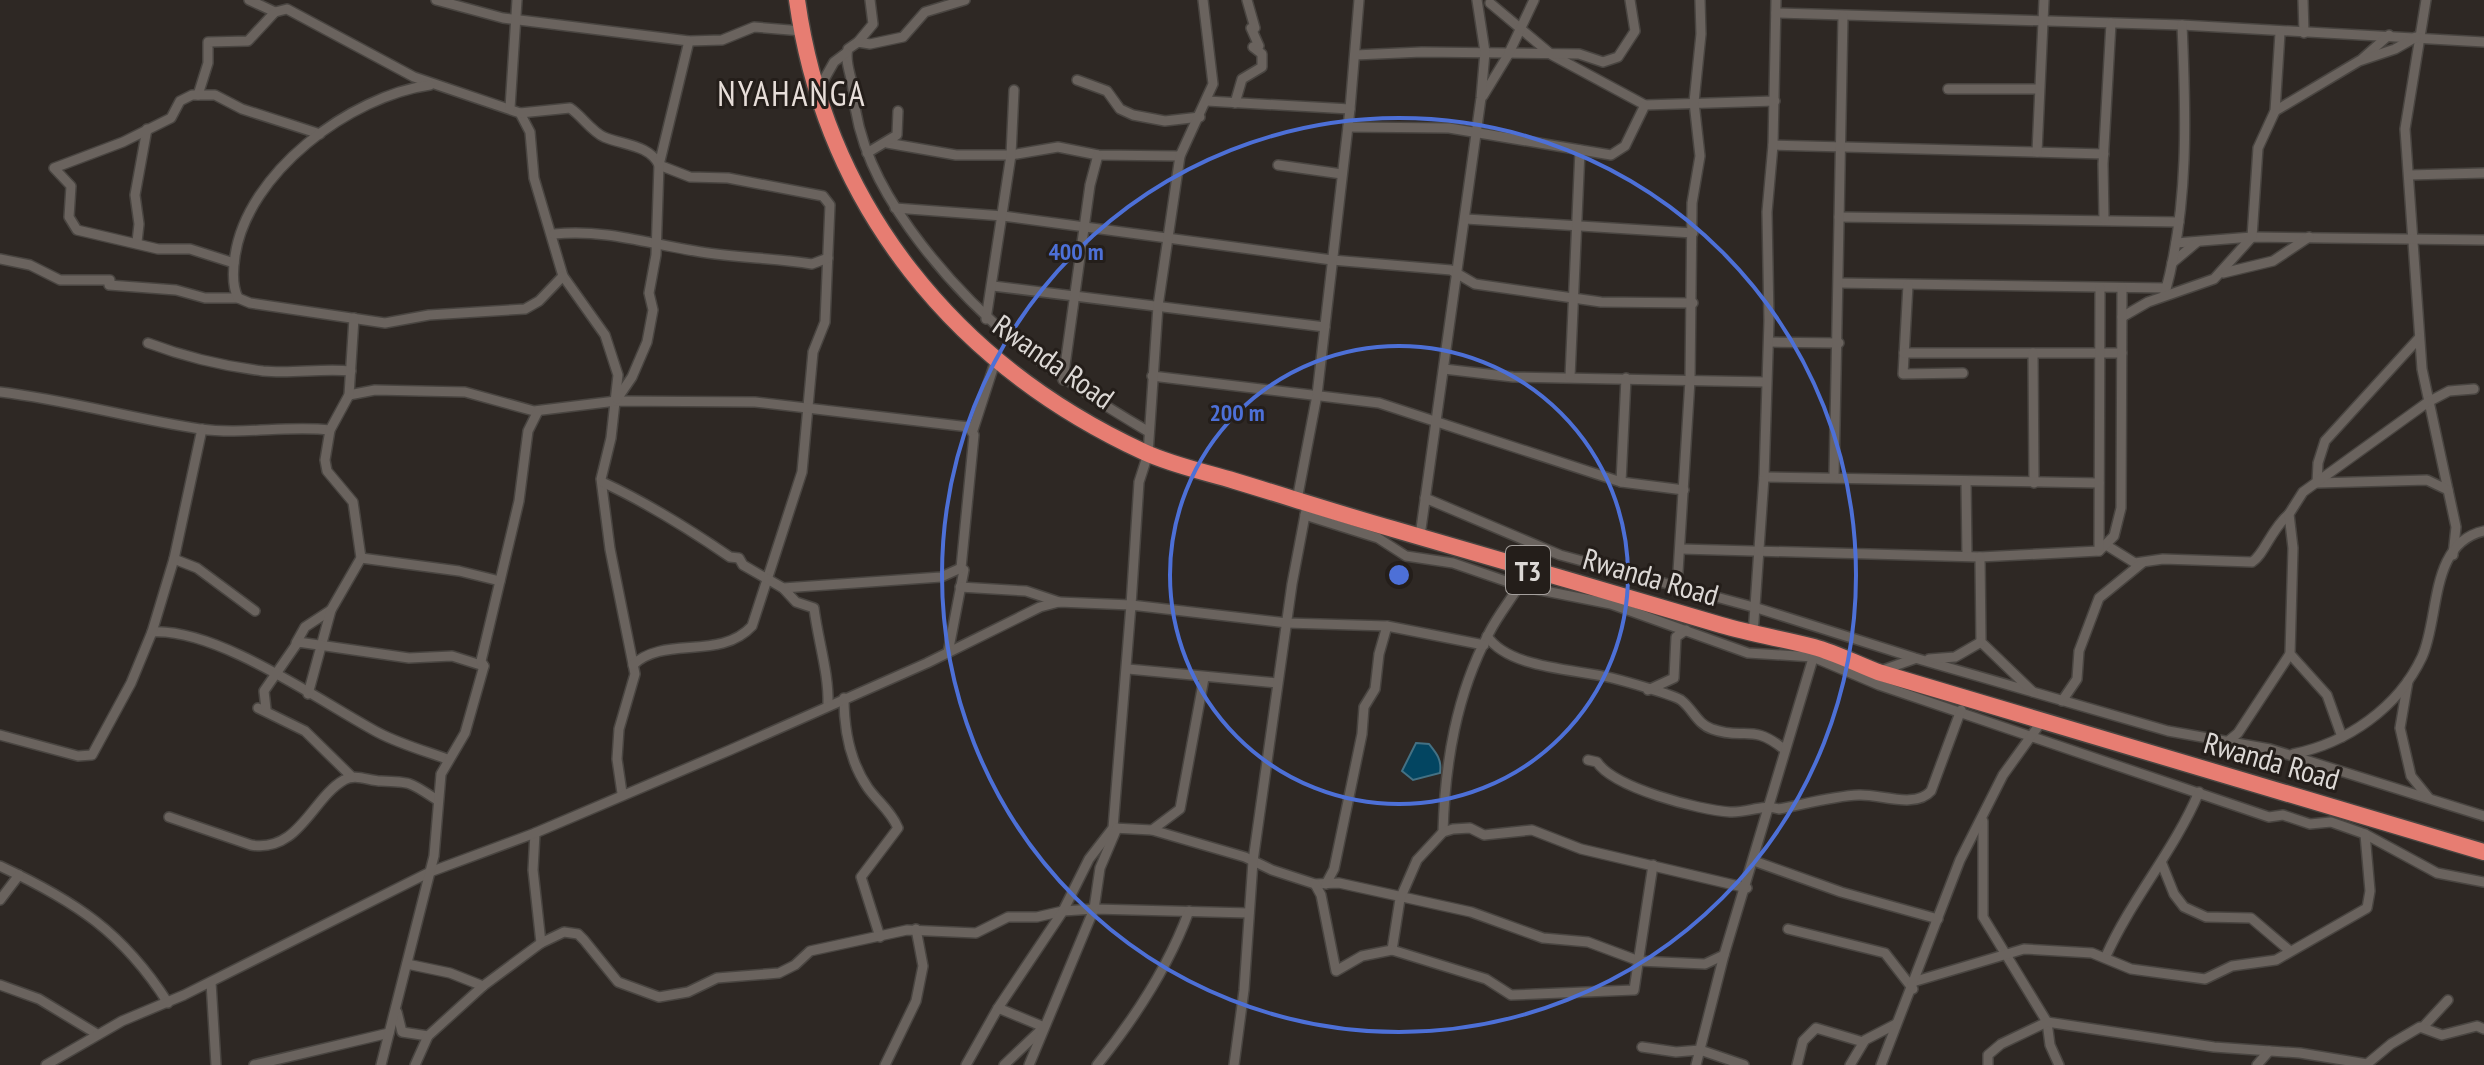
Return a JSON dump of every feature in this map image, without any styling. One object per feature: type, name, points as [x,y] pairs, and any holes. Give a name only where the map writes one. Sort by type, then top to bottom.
[{"type":"highway","name":"Rwanda Road","points":[[797,0],[817,92],[853,182],[890,247],[956,323],[996,359],[1059,405],[1148,454],[1303,506],[1416,535],[2484,852]]},
{"type":"street","points":[[249,0],[275,12]]},
{"type":"street","points":[[436,0],[472,12],[689,41],[722,40],[754,27],[802,31]]},
{"type":"street","points":[[510,108],[517,0]]},
{"type":"street","points":[[817,92],[838,57],[858,42],[873,24],[870,0]]},
{"type":"street","points":[[858,42],[897,40],[909,34],[925,12],[965,0]]},
{"type":"street","points":[[1029,1065],[1094,909],[1100,868],[1115,828],[1139,482],[1148,454],[1158,306],[1180,156],[1207,101],[1213,78],[1203,0]]},
{"type":"street","points":[[1235,103],[1242,79],[1262,67],[1262,54],[1253,47],[1259,46],[1251,28],[1255,28],[1247,0]]},
{"type":"street","points":[[1234,1065],[1253,861],[1317,395],[1350,109],[1359,0]]},
{"type":"street","points":[[1406,556],[1416,535],[1425,498],[1477,133],[1485,52],[1477,0]]},
{"type":"street","points":[[1481,98],[1522,30],[1534,0]]},
{"type":"street","points":[[1355,55],[1485,52],[1586,55],[1603,62],[1618,57],[1635,31],[1630,0]]},
{"type":"street","points":[[1677,588],[1693,303],[1692,203],[1700,156],[1694,102],[1701,34],[1700,0]]},
{"type":"street","points":[[1753,635],[1761,550],[1769,342],[1767,212],[1775,101],[1776,0]]},
{"type":"street","points":[[2037,152],[2044,0]]},
{"type":"street","points":[[2303,0],[2304,33]]},
{"type":"street","points":[[2426,0],[2405,121],[2419,338],[2428,402],[2456,527],[2453,555]]},
{"type":"street","points":[[1480,14],[1491,2],[1552,55],[1645,105],[1775,101]]},
{"type":"street","points":[[198,95],[208,63],[208,42],[248,41],[275,12],[287,9],[303,14],[373,58],[434,84],[520,113],[570,108],[605,137],[654,156],[659,165],[690,177],[728,178],[823,196],[830,205],[825,322],[813,352],[802,472],[748,630],[714,645],[649,652],[633,665]]},
{"type":"street","points":[[1776,13],[2182,25],[2280,33],[2419,36],[2484,42]]},
{"type":"street","points":[[1834,477],[1843,16]]},
{"type":"street","points":[[2104,219],[2111,23]]},
{"type":"street","points":[[2165,292],[2179,222],[2186,104],[2182,25]]},
{"type":"street","points":[[2223,273],[2239,247],[2252,237],[2258,148],[2275,111],[2280,33]]},
{"type":"street","points":[[2275,111],[2359,61],[2389,35]]},
{"type":"street","points":[[2359,61],[2395,49],[2419,36]]},
{"type":"street","points":[[616,401],[632,377],[647,342],[653,310],[649,290],[654,274],[659,165],[689,41]]},
{"type":"street","points":[[846,53],[867,153],[895,208],[943,275],[986,319],[1063,380],[1149,432]]},
{"type":"street","points":[[1077,80],[1107,91],[1120,109],[1133,115],[1165,121],[1200,117]]},
{"type":"street","points":[[238,298],[234,263],[239,230],[263,191],[320,134],[364,105],[413,87],[434,84]]},
{"type":"street","points":[[1948,89],[2039,89]]},
{"type":"street","points":[[986,319],[1011,155],[1014,90]]},
{"type":"street","points":[[234,263],[190,249],[158,249],[77,230],[69,217],[71,186],[54,168],[123,142],[174,116],[184,98],[198,95],[215,95],[242,109],[320,134]]},
{"type":"street","points":[[1207,101],[1350,109]]},
{"type":"street","points":[[1348,127],[1449,128],[1580,150],[1617,153],[1625,146],[1645,105]]},
{"type":"street","points":[[867,153],[887,143],[899,132],[898,111]]},
{"type":"street","points":[[520,113],[530,132],[534,178],[554,234],[563,276],[609,343],[618,375],[602,482],[610,549],[635,674],[619,729],[617,759],[622,793]]},
{"type":"street","points":[[137,242],[139,224],[135,195],[147,129]]},
{"type":"street","points":[[887,143],[956,155],[1011,155],[1058,147],[1098,155],[1180,156]]},
{"type":"street","points":[[1773,145],[2104,154]]},
{"type":"street","points":[[1570,377],[1571,299],[1580,150]]},
{"type":"street","points":[[1063,380],[1084,227],[1098,155]]},
{"type":"street","points":[[1278,165],[1342,174]]},
{"type":"street","points":[[2409,175],[2484,173]]},
{"type":"street","points":[[895,208],[1003,216],[1332,260],[1451,270],[1475,284],[1571,299],[1693,303]]},
{"type":"street","points":[[1839,217],[2179,222]]},
{"type":"street","points":[[1466,219],[1693,233]]},
{"type":"street","points":[[554,234],[583,231],[654,240],[698,251],[812,264],[828,258]]},
{"type":"street","points":[[2176,243],[2252,237],[2484,240]]},
{"type":"street","points":[[2122,317],[2165,292],[2273,261],[2309,237]]},
{"type":"street","points":[[2172,263],[2197,242]]},
{"type":"street","points":[[0,259],[30,265],[60,280],[110,280],[109,285],[176,290],[205,298],[238,298],[250,303],[391,323],[429,315],[525,309],[539,301],[563,276]]},
{"type":"street","points":[[1839,283],[2122,288],[2165,292]]},
{"type":"street","points":[[1908,285],[1903,374],[1963,373]]},
{"type":"street","points":[[993,286],[1325,327]]},
{"type":"street","points":[[2100,288],[2099,483],[2103,548]]},
{"type":"street","points":[[2103,548],[2114,536],[2122,498],[2122,288]]},
{"type":"street","points":[[308,694],[331,610],[361,558],[353,502],[327,471],[325,449],[330,430],[349,395],[354,318]]},
{"type":"street","points":[[2317,483],[2318,463],[2325,441],[2419,338]]},
{"type":"street","points":[[1769,342],[1839,343]]},
{"type":"street","points":[[148,343],[187,358],[264,371],[318,368],[351,371]]},
{"type":"street","points":[[1904,353],[2122,353]]},
{"type":"street","points":[[2033,353],[2034,483]]},
{"type":"street","points":[[948,653],[964,570],[961,568],[973,430],[996,359]]},
{"type":"street","points":[[1444,369],[1513,377],[1766,382]]},
{"type":"street","points":[[1152,376],[1379,403],[1621,482],[1684,490]]},
{"type":"street","points":[[1621,482],[1626,378]]},
{"type":"street","points":[[1681,549],[1980,557],[2103,548],[2130,562],[2163,559],[2208,563],[2256,561],[2271,530],[2289,514],[2303,492],[2428,402],[2449,391],[2474,389]]},
{"type":"street","points":[[349,395],[375,390],[465,392],[481,394],[507,406],[538,411],[616,401],[755,402],[963,425],[973,430]]},
{"type":"street","points":[[0,392],[105,408],[202,429],[255,431],[303,427],[330,430]]},
{"type":"street","points":[[381,1065],[430,872],[437,836],[437,800],[447,759],[465,733],[484,666],[481,661],[521,493],[528,431],[538,411]]},
{"type":"street","points":[[0,735],[78,756],[92,755],[131,683],[152,632],[174,559],[202,429]]},
{"type":"street","points":[[1764,477],[2099,483]]},
{"type":"street","points":[[2317,483],[2427,480],[2448,490]]},
{"type":"street","points":[[1966,481],[1967,556]]},
{"type":"street","points":[[602,482],[643,500],[672,522],[768,577],[796,602],[814,608],[820,655],[829,681],[828,705]]},
{"type":"street","points":[[1425,498],[1537,547],[1757,608],[2035,694],[2226,743],[2290,755],[2484,816]]},
{"type":"street","points":[[1303,506],[1378,538],[1406,556],[1463,566],[1520,586],[1611,604],[1759,656],[1815,653],[1879,685],[1961,710],[2269,817],[2283,815],[2310,824],[2328,821],[2365,834],[2422,867],[2484,882]]},
{"type":"street","points":[[2226,743],[2238,733],[2290,654],[2293,548],[2289,514]]},
{"type":"street","points":[[2290,755],[2319,749],[2384,710],[2408,681],[2423,654],[2433,602],[2453,555],[2466,538],[2484,531]]},
{"type":"street","points":[[1980,557],[1981,642],[2035,694]]},
{"type":"street","points":[[361,558],[459,571],[500,581]]},
{"type":"street","points":[[174,559],[197,568],[255,611]]},
{"type":"street","points":[[2062,701],[2077,679],[2079,651],[2099,598],[2142,563]]},
{"type":"street","points":[[783,588],[941,577],[961,568]]},
{"type":"street","points":[[1443,832],[1452,736],[1460,703],[1486,640],[1528,570]]},
{"type":"street","points":[[960,587],[1026,591],[1059,602],[1131,605],[1287,623],[1387,626],[1486,640],[1497,648],[1549,667],[1609,677],[1680,699],[1706,727],[1716,731],[1757,732],[1785,750]]},
{"type":"street","points":[[46,1065],[97,1034],[168,1003],[430,872],[535,833],[948,653],[1040,607],[1059,602]]},
{"type":"street","points":[[331,610],[305,627],[263,694],[262,708],[305,731],[352,777]]},
{"type":"street","points":[[1326,884],[1334,872],[1364,707],[1374,693],[1387,626]]},
{"type":"street","points":[[1648,690],[1674,678],[1676,637],[1686,630]]},
{"type":"street","points":[[152,632],[178,634],[276,671],[308,694],[383,735],[447,759]]},
{"type":"street","points":[[1878,672],[1915,658],[1955,657],[1981,642]]},
{"type":"street","points":[[296,643],[409,658],[452,656],[484,666]]},
{"type":"street","points":[[1696,1065],[1724,955],[1747,888],[1768,805],[1815,653]]},
{"type":"street","points":[[2290,654],[2327,695],[2342,737]]},
{"type":"street","points":[[1128,669],[1277,683]]},
{"type":"street","points":[[1152,830],[1177,813],[1182,803],[1204,678]]},
{"type":"street","points":[[2408,681],[2400,728],[2411,776],[2430,799]]},
{"type":"street","points":[[2008,710],[2015,688]]},
{"type":"street","points":[[844,698],[846,735],[861,773],[898,828],[861,877],[880,937]]},
{"type":"street","points":[[1588,760],[1597,762],[1603,771],[1647,791],[1729,812],[1768,805],[1779,809],[1859,795],[1893,799],[1926,796],[1961,710]]},
{"type":"street","points":[[1881,1065],[1960,860],[1984,818],[2003,775],[2042,721]]},
{"type":"street","points":[[169,817],[251,845],[264,846],[298,828],[340,783],[352,777],[404,780],[437,800]]},
{"type":"street","points":[[2106,956],[2121,924],[2162,864],[2199,792]]},
{"type":"street","points":[[1984,818],[1981,908],[2047,1022],[2050,1045],[2059,1065]]},
{"type":"street","points":[[1115,828],[1152,830],[1315,884],[1339,883],[1400,899],[1471,912],[1549,939],[1588,942],[1639,961],[1705,964],[1724,955]]},
{"type":"street","points":[[966,1065],[998,1008],[1063,911],[1089,859],[1115,828]]},
{"type":"street","points":[[1392,950],[1400,899],[1420,856],[1443,832],[1470,828],[1484,835],[1532,830],[1581,849],[1747,888]]},
{"type":"street","points":[[535,833],[533,869],[541,943]]},
{"type":"street","points":[[1914,985],[2024,949],[2106,956],[2131,969],[2201,980],[2232,966],[2273,962],[2367,908],[2370,891],[2365,834]]},
{"type":"street","points":[[1754,861],[1841,892],[1938,919]]},
{"type":"street","points":[[2162,864],[2174,894],[2184,907],[2206,917],[2251,918],[2290,951]]},
{"type":"street","points":[[1315,884],[1321,895],[1336,971],[1362,956],[1392,950],[1486,979],[1511,995],[1634,990],[1653,865]]},
{"type":"street","points":[[0,866],[69,900],[119,939],[168,1003]]},
{"type":"street","points":[[0,900],[19,875]]},
{"type":"street","points":[[415,1065],[428,1036],[483,986],[559,933],[578,934],[618,982],[659,997],[688,992],[717,978],[779,973],[795,965],[810,951],[916,929],[976,933],[1008,917],[1037,917],[1094,909],[1249,913]]},
{"type":"street","points":[[1097,1065],[1127,1028],[1168,960],[1189,911]]},
{"type":"street","points":[[885,1065],[916,1001],[923,966],[916,929]]},
{"type":"street","points":[[1788,929],[1885,953],[1914,985]]},
{"type":"street","points":[[407,964],[450,973],[483,986]]},
{"type":"street","points":[[211,982],[216,1065]]},
{"type":"street","points":[[0,985],[39,999],[97,1034]]},
{"type":"street","points":[[2373,1062],[2396,1041],[2424,1026],[2448,1000]]},
{"type":"street","points":[[998,1008],[1044,1027]]},
{"type":"street","points":[[397,1009],[402,1032],[428,1036]]},
{"type":"street","points":[[1988,1065],[1988,1055],[2001,1044],[2047,1022],[2214,1047],[2322,1056],[2352,1064],[2373,1062],[2387,1065]]},
{"type":"street","points":[[1850,1065],[1863,1042],[1897,1024]]},
{"type":"street","points":[[2424,1026],[2442,1035],[2477,1026],[2484,1029]]},
{"type":"street","points":[[1004,1065],[1044,1027]]},
{"type":"street","points":[[1797,1065],[1803,1041],[1816,1028],[1863,1042]]},
{"type":"street","points":[[254,1065],[389,1033]]},
{"type":"street","points":[[1642,1047],[1676,1052],[1700,1050],[1744,1065]]},
{"type":"street","points":[[2257,1065],[2269,1051]]},
{"type":"water","points":[[1416,743],[1429,744],[1438,757],[1440,773],[1413,780],[1402,771]]},
{"type":"district","name":"NYAHANGA","points":[[792,93]]}]
